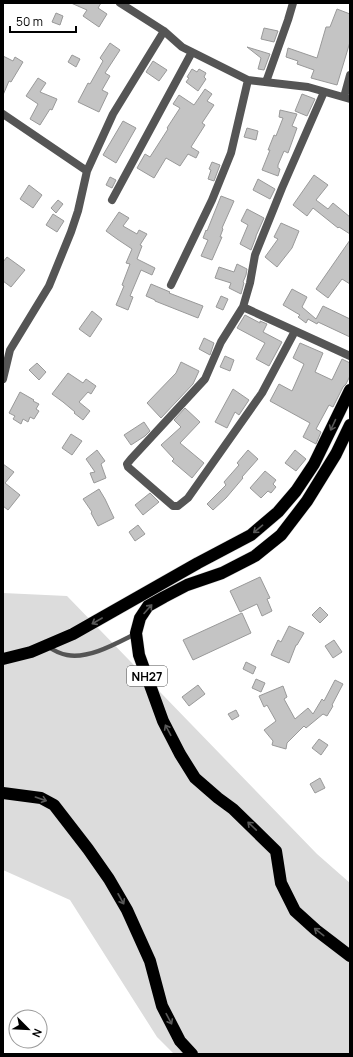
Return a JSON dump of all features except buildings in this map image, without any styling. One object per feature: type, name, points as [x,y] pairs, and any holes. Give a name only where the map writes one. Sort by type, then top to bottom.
[{"type":"highway","points":[[3,659],[31,652],[73,634],[198,563],[251,535],[278,512],[296,491],[314,464],[350,390]]},
{"type":"highway","name":"NH27","points":[[350,425],[336,454],[307,501],[281,535],[255,556],[222,572],[187,585],[148,606],[140,618],[136,633],[138,656],[163,721],[180,754],[195,778],[218,798],[234,809],[276,851],[281,883],[295,911],[316,930],[350,956]]},
{"type":"highway","points":[[3,793],[42,798],[54,805],[88,849],[109,879],[127,910],[150,962],[162,1006],[180,1041],[192,1054]]},
{"type":"street","points":[[120,3],[164,31],[182,47],[248,80],[308,87],[347,98],[350,75]]},
{"type":"street","points":[[266,82],[293,3]]},
{"type":"street","points":[[3,379],[10,350],[49,286],[78,211],[87,171],[113,114],[164,31]]},
{"type":"street","points":[[112,200],[192,52]]},
{"type":"street","points":[[171,285],[212,200],[231,153],[248,80]]},
{"type":"street","points":[[295,330],[262,393],[188,498],[178,506],[173,506],[128,467],[127,464],[131,459],[204,380],[221,342],[243,307],[250,283],[255,255],[282,188],[324,92]]},
{"type":"street","points":[[3,114],[87,171]]},
{"type":"street","points":[[243,307],[350,356]]},
{"type":"lane","points":[[46,646],[66,655],[84,655],[107,648],[136,633]]},
{"type":"shaded area","points":[[3,593],[67,596],[317,854],[350,883],[350,1054],[174,1054],[157,1037],[70,900],[3,870]]}]
